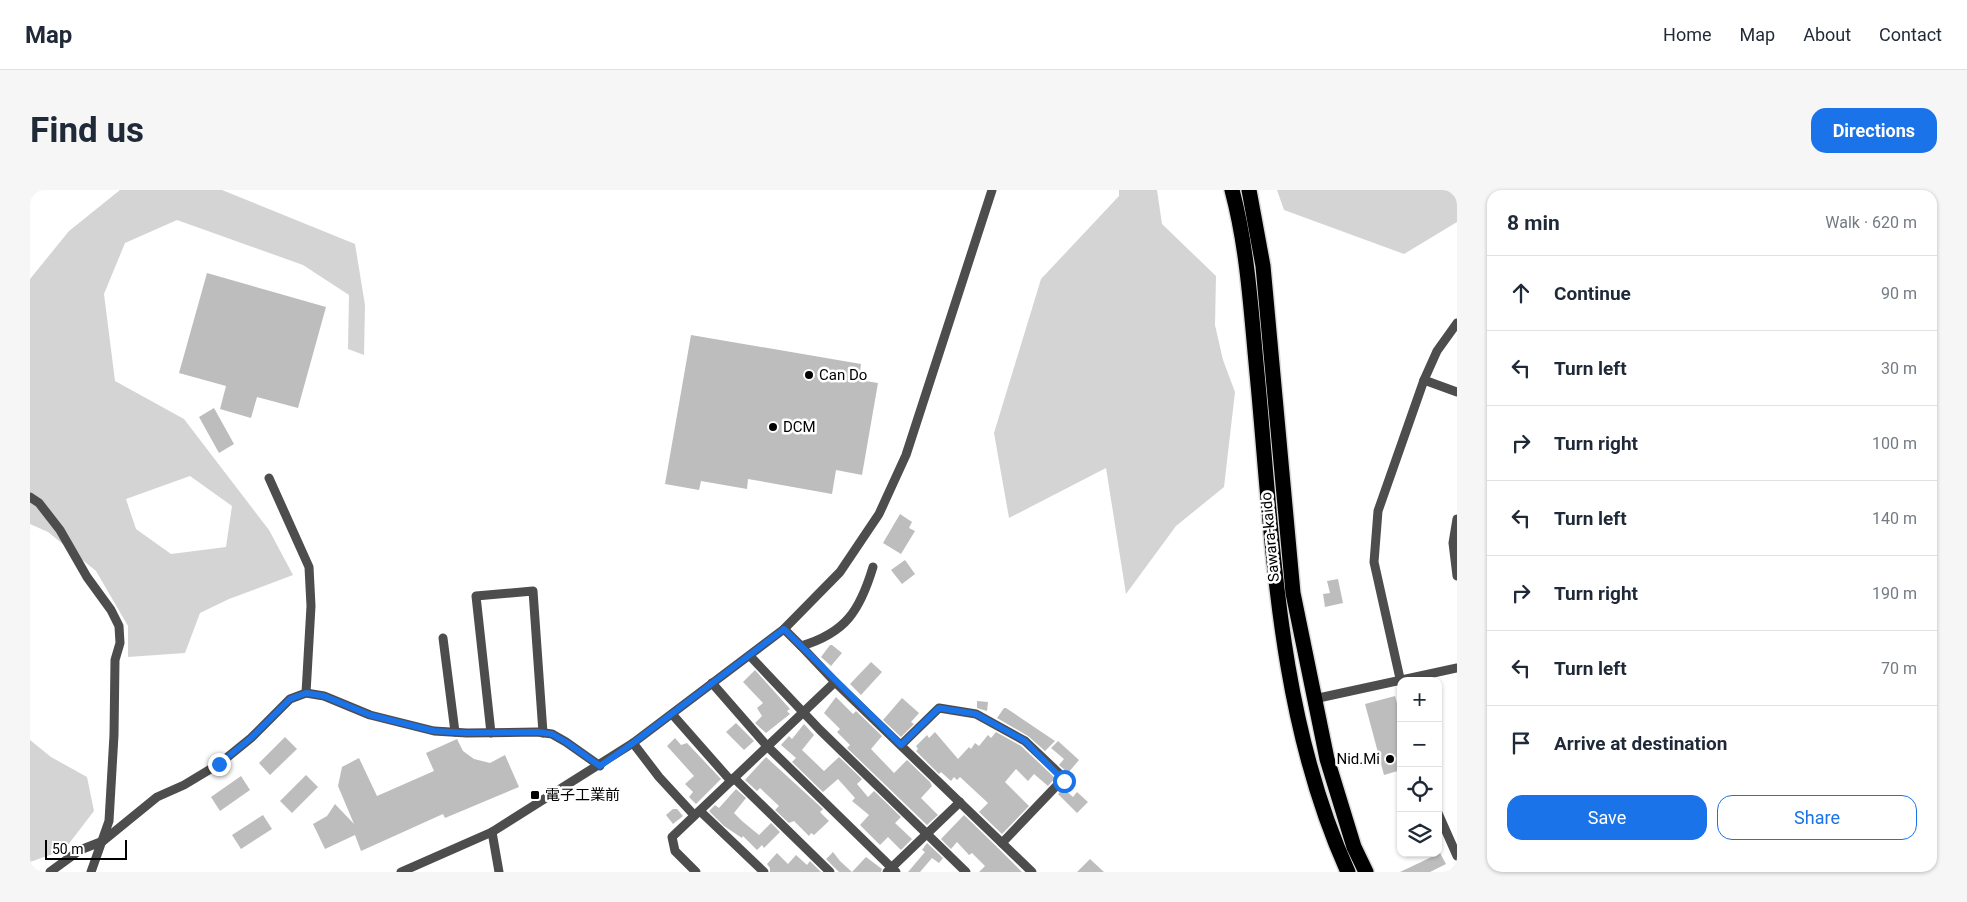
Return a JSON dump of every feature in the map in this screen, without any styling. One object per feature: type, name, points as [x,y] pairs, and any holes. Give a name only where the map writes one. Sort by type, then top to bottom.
[{"type":"highway","name":"Sawara-kaido","points":[[1232,190],[1247,268],[1296,704],[1322,805],[1348,872]]},
{"type":"highway","name":"Sawara-kaido","points":[[1249,190],[1262,266],[1268,321],[1285,594],[1314,699],[1327,759],[1354,846],[1366,872]]},
{"type":"street","points":[[401,872],[492,832],[600,766],[784,629],[840,572],[875,521],[906,455],[992,190]]},
{"type":"street","points":[[1399,677],[1374,562],[1374,540],[1378,511],[1424,380],[1437,351],[1457,323]]},
{"type":"street","points":[[1424,380],[1457,392]]},
{"type":"street","points":[[269,478],[308,567],[311,606],[306,693]]},
{"type":"street","points":[[30,497],[39,503],[60,530],[87,577],[111,610],[119,626],[120,643],[115,660],[114,734],[109,822],[91,872]]},
{"type":"street","points":[[1457,518],[1452,543],[1457,576]]},
{"type":"street","points":[[801,646],[814,642],[850,619],[864,597],[873,567]]},
{"type":"street","points":[[490,732],[476,596],[533,591],[543,733]]},
{"type":"street","points":[[784,629],[834,682],[1032,872]]},
{"type":"street","points":[[443,638],[455,732]]},
{"type":"street","points":[[750,656],[802,712],[966,872]]},
{"type":"street","points":[[1418,677],[1457,668]]},
{"type":"street","points":[[696,872],[675,851],[672,837],[834,682]]},
{"type":"street","points":[[1314,699],[1397,682]]},
{"type":"street","points":[[712,683],[767,746],[892,871],[960,802]]},
{"type":"street","points":[[50,872],[80,850],[103,841],[157,797],[219,764],[251,738],[290,699],[306,693],[324,696],[390,721],[434,731],[543,733],[566,742],[600,766]]},
{"type":"street","points":[[901,745],[939,708],[976,714],[1025,741],[1058,772],[1064,781],[1002,843]]},
{"type":"street","points":[[672,714],[733,779],[830,872]]},
{"type":"street","points":[[633,743],[659,777],[764,872]]},
{"type":"street","points":[[1442,822],[1457,856]]},
{"type":"street","points":[[492,832],[499,872]]},
{"type":"shaded area","points":[[120,190],[222,190],[355,244],[365,305],[364,355],[348,349],[349,295],[303,265],[177,220],[125,243],[104,294],[115,381],[184,419],[269,530],[293,575],[229,599],[200,613],[185,653],[128,657],[128,626],[96,571],[48,532],[30,524],[30,279],[69,231]],"holes":[[[190,476],[232,506],[226,547],[171,554],[136,529],[126,499]]]},
{"type":"shaded area","points":[[1119,190],[1157,190],[1162,224],[1216,276],[1215,325],[1223,360],[1235,392],[1224,487],[1176,526],[1126,594],[1106,468],[1009,518],[994,433],[1041,279],[1119,196]]},
{"type":"shaded area","points":[[1277,190],[1457,190],[1457,222],[1404,254],[1284,210]]},
{"type":"shaded area","points":[[30,740],[51,757],[87,777],[94,811],[64,850],[30,862]]},
{"type":"building","points":[[207,273],[326,307],[298,408],[257,397],[251,418],[220,409],[226,386],[179,373]]},
{"type":"building","name":"DCM","points":[[691,335],[861,364],[859,380],[878,383],[862,475],[836,470],[832,494],[748,479],[747,489],[701,481],[699,490],[665,484]]},
{"type":"building","points":[[214,408],[234,444],[219,453],[199,417]]},
{"type":"building","points":[[900,514],[912,522],[909,528],[915,531],[901,554],[883,543]]},
{"type":"building","points":[[905,560],[915,574],[902,584],[891,570]]},
{"type":"building","points":[[1338,579],[1343,603],[1325,607],[1323,594],[1330,593],[1327,581]]},
{"type":"building","points":[[830,645],[842,653],[831,666],[821,657]]},
{"type":"building","points":[[871,662],[882,672],[861,695],[850,684]]},
{"type":"building","points":[[755,670],[790,709],[787,711],[790,714],[766,733],[755,723],[762,716],[757,708],[763,703],[743,682]]},
{"type":"building","points":[[1395,696],[1397,703],[1397,771],[1384,775],[1365,704]]},
{"type":"building","points":[[836,697],[853,714],[856,711],[882,736],[871,749],[894,773],[907,760],[930,782],[932,786],[921,798],[938,815],[927,825],[847,748],[850,745],[837,732],[840,729],[824,713]]},
{"type":"building","points":[[902,698],[919,713],[911,722],[914,724],[901,737],[883,720]]},
{"type":"building","points":[[977,701],[988,702],[987,711],[977,708]]},
{"type":"building","points":[[1004,708],[1055,741],[1045,751],[1028,736],[997,718]]},
{"type":"building","points":[[736,723],[754,741],[744,750],[726,732]]},
{"type":"building","points":[[804,724],[814,735],[802,750],[824,771],[839,757],[862,779],[857,784],[868,797],[874,791],[901,817],[895,823],[912,839],[901,850],[888,837],[880,845],[860,825],[869,815],[852,801],[855,798],[838,779],[823,792],[792,762],[796,758],[781,745],[789,736],[792,739]]},
{"type":"building","points":[[935,732],[958,759],[969,747],[971,749],[975,743],[979,746],[988,735],[991,738],[996,732],[1021,746],[1055,778],[1048,786],[1034,774],[1028,781],[1016,769],[1005,782],[1029,806],[1002,834],[979,812],[988,803],[960,777],[957,780],[954,777],[951,781],[941,772],[939,774],[916,751],[918,749],[916,746],[927,735],[929,738]]},
{"type":"building","points":[[285,737],[297,749],[270,775],[259,763]]},
{"type":"building","points":[[675,738],[681,745],[687,743],[721,779],[696,804],[689,797],[693,792],[685,784],[694,776],[667,746]]},
{"type":"building","points":[[457,739],[463,751],[474,759],[490,763],[505,755],[519,787],[445,818],[443,814],[361,851],[355,835],[325,849],[313,824],[327,816],[335,804],[354,824],[338,786],[342,767],[359,758],[377,796],[434,771],[426,753]]},
{"type":"building","points":[[1058,741],[1079,760],[1068,773],[1059,765],[1064,759],[1051,748]]},
{"type":"building","points":[[766,757],[823,809],[820,812],[829,821],[814,835],[811,833],[809,836],[794,821],[789,823],[775,810],[779,806],[760,788],[757,791],[745,780]]},
{"type":"building","points":[[306,775],[318,787],[292,813],[280,801]]},
{"type":"building","points":[[241,776],[250,790],[220,811],[211,797]]},
{"type":"building","points":[[1063,788],[1073,797],[1077,792],[1088,802],[1077,813],[1058,794]]},
{"type":"building","points":[[736,789],[746,798],[734,813],[742,821],[759,835],[771,823],[780,832],[764,848],[762,845],[757,850],[743,836],[742,838],[724,826],[709,811],[715,805],[719,808]]},
{"type":"building","points":[[673,809],[677,809],[683,816],[673,824],[666,815]]},
{"type":"building","points":[[263,815],[272,829],[241,849],[232,835]]},
{"type":"building","points":[[964,815],[1022,872],[979,872],[985,866],[972,853],[969,855],[957,842],[951,849],[941,839]]},
{"type":"building","points":[[927,843],[943,858],[939,863],[932,858],[920,872],[908,872],[925,852],[922,850]]},
{"type":"building","points":[[833,852],[852,872],[839,872],[826,859]]},
{"type":"building","points":[[777,853],[788,864],[796,855],[807,865],[810,861],[821,872],[770,872],[767,864]]},
{"type":"building","points":[[866,857],[882,869],[881,872],[852,872]]},
{"type":"building","points":[[1432,857],[1442,857],[1446,864],[1430,872],[1400,872]]},
{"type":"building","points":[[1090,859],[1104,872],[1077,872]]},
{"type":"place","name":"Can Do","points":[[809,375]]},
{"type":"place","name":"DCM","points":[[773,427]]},
{"type":"place","name":"Nid.Mi","points":[[1390,759]]},
{"type":"place","name":"電子工業前","points":[[535,795]]},
{"type":"route","points":[[219,764],[251,738],[290,699],[306,693],[324,696],[390,721],[434,731],[467,733],[537,732],[552,734],[600,766],[784,629],[834,682],[901,745],[939,708],[976,714],[1025,741],[1064,778],[1064,781]]}]
